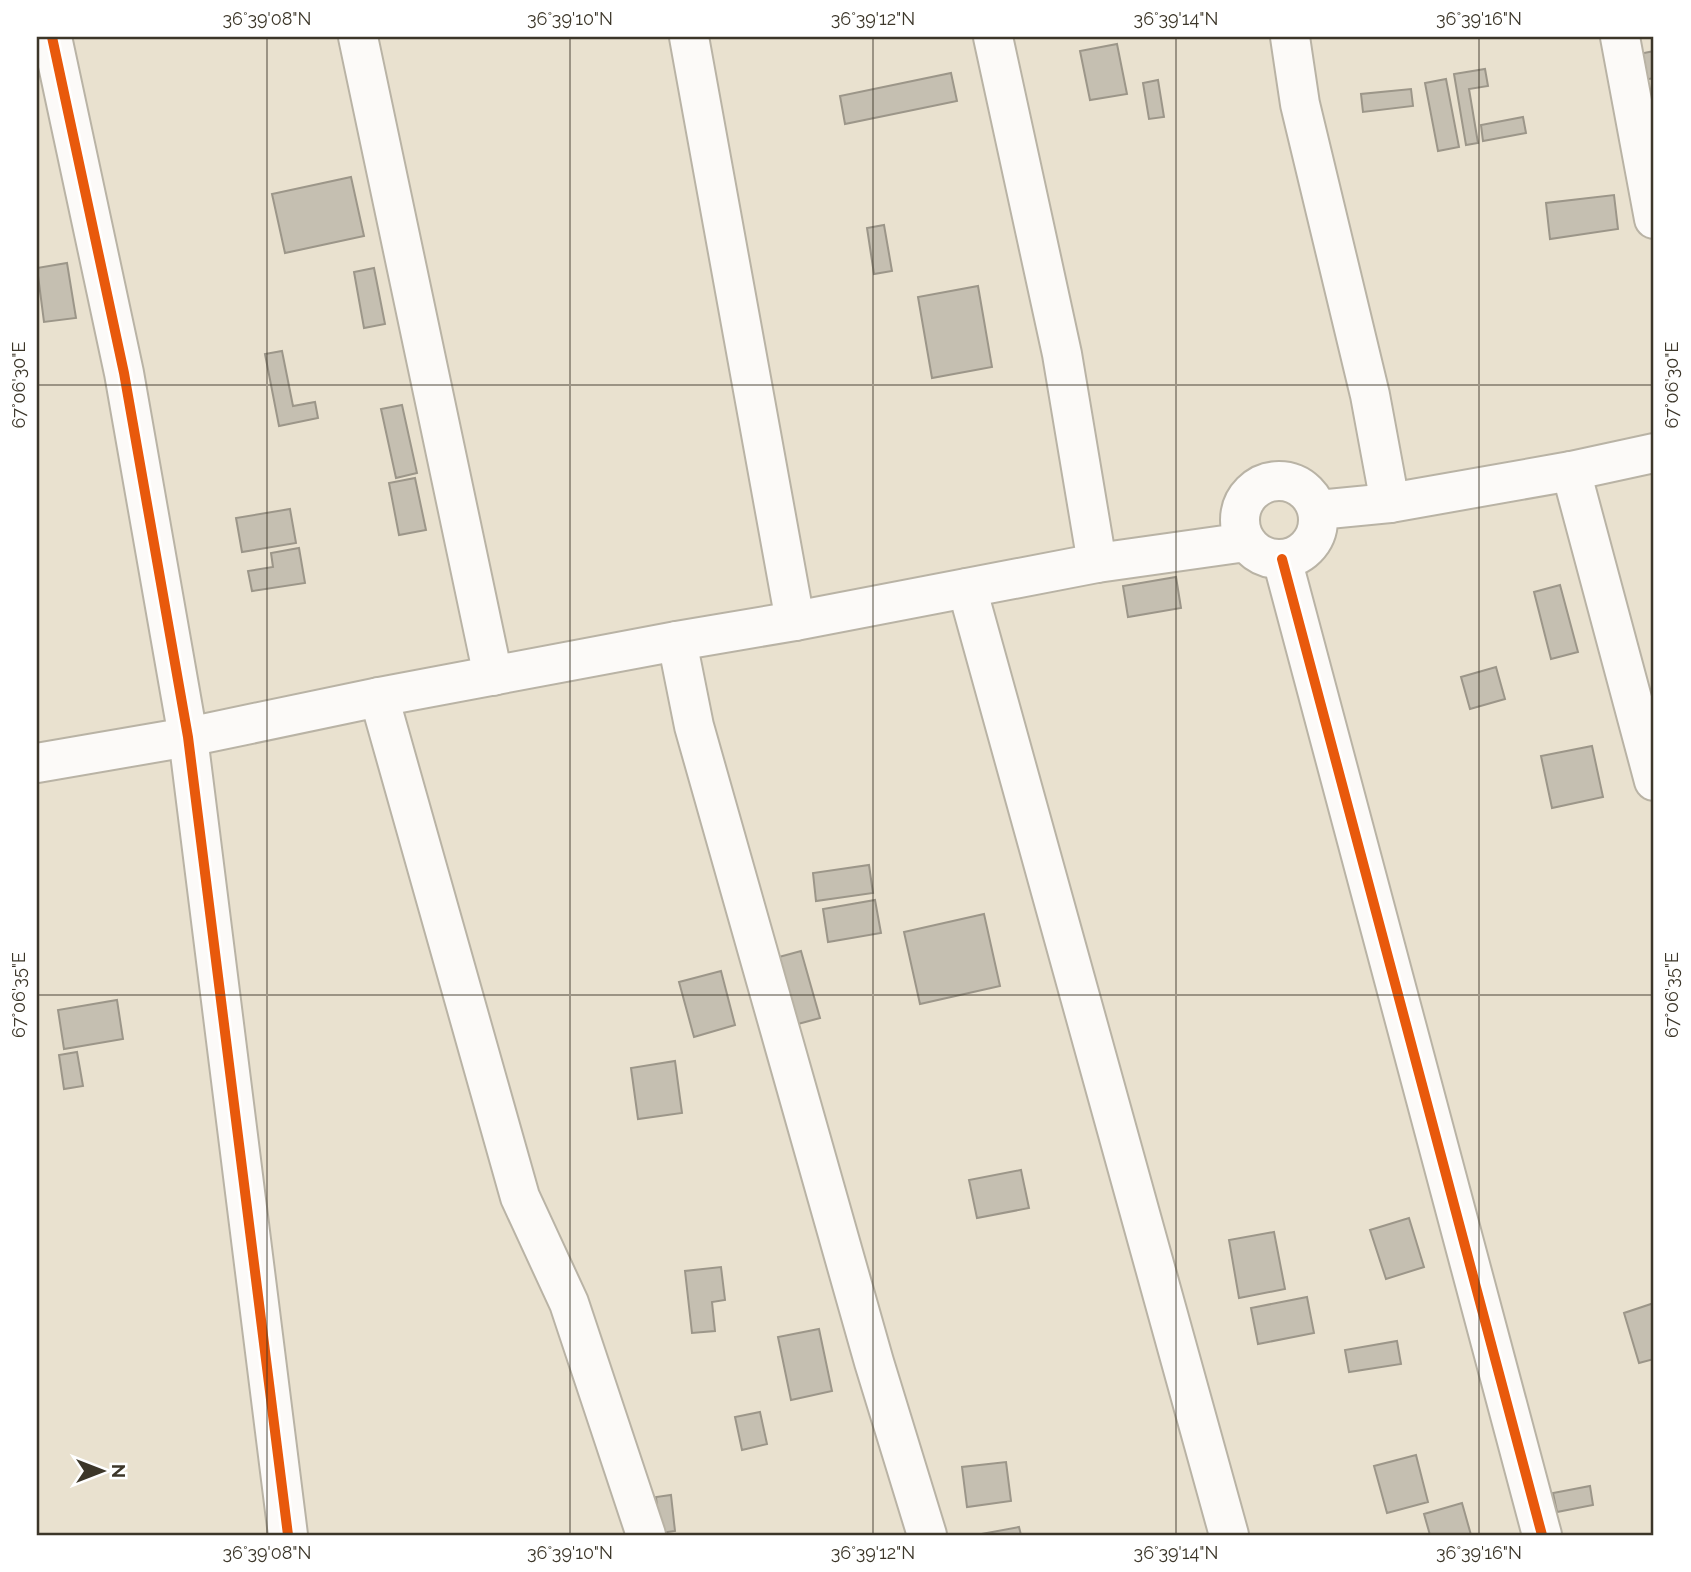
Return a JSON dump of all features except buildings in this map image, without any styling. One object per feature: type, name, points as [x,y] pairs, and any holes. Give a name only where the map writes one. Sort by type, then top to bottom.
[{"type":"street","points":[[52,37],[124,373],[188,737],[288,1535]]},
{"type":"street","points":[[358,37],[493,676]]},
{"type":"street","points":[[689,37],[795,621]]},
{"type":"street","points":[[993,37],[1062,354],[1097,563]]},
{"type":"street","points":[[1290,37],[1300,104],[1370,394],[1390,503]]},
{"type":"street","points":[[1620,37],[1654,219]]},
{"type":"street","points":[[1318,510],[1390,503],[1571,471],[1654,453]]},
{"type":"street","points":[[1571,471],[1654,781]]},
{"type":"street","points":[[1290,481],[1302,487],[1312,497],[1318,510],[1319,524],[1315,537],[1307,548],[1295,556],[1268,558],[1256,552],[1246,542],[1241,530],[1243,503],[1262,483],[1290,481]]},
{"type":"street","points":[[37,763],[188,737],[379,697],[1097,563],[1246,542]]},
{"type":"street","points":[[1282,559],[1542,1535]]},
{"type":"street","points":[[967,588],[1230,1535]]},
{"type":"street","points":[[677,640],[698,739],[870,1349],[928,1535]]},
{"type":"street","points":[[379,697],[520,1197],[569,1303],[646,1535]]},
{"type":"cycle path","points":[[52,37],[124,373],[188,737],[288,1535]]},
{"type":"cycle path","points":[[1282,559],[1542,1535]]}]
